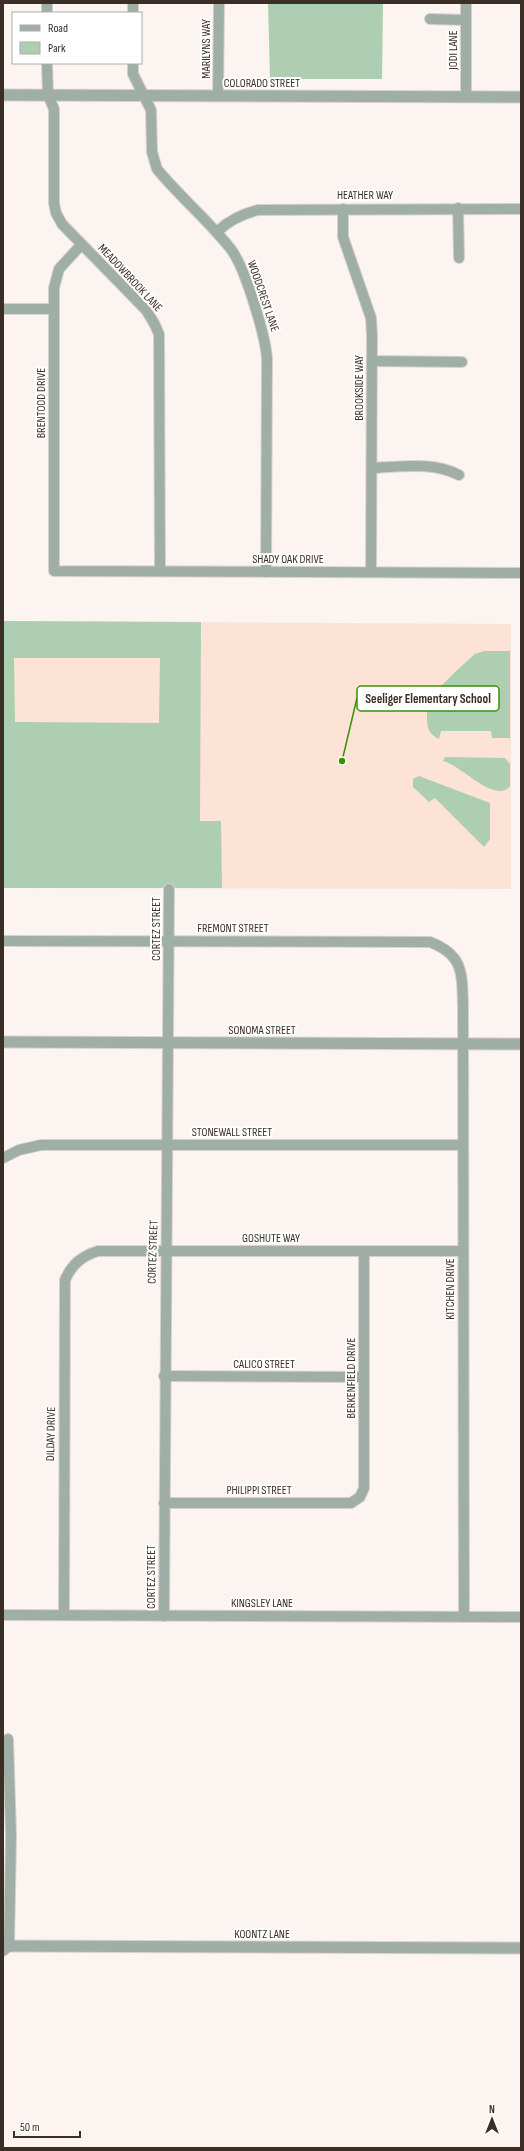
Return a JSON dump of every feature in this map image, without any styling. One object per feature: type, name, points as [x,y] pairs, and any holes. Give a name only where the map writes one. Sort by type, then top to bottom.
[{"type":"street","name":"MARILYNS WAY","points":[[218,96],[219,3]]},
{"type":"street","name":"JODI LANE","points":[[466,3],[466,96]]},
{"type":"street","points":[[430,20],[466,20]]},
{"type":"street","name":"MEADOWBROOK LANE","points":[[47,64],[48,95],[54,109],[54,203],[56,213],[62,224],[81,245],[146,310],[159,334],[160,571]]},
{"type":"street","name":"WOODCREST LANE","points":[[133,64],[133,74],[151,110],[152,152],[157,169],[217,232],[236,257],[264,337],[266,347],[266,572]]},
{"type":"street","name":"COLORADO STREET","points":[[3,95],[521,97]]},
{"type":"street","points":[[458,208],[459,258]]},
{"type":"street","name":"HEATHER WAY","points":[[217,232],[225,224],[246,213],[258,210],[458,208],[521,209]]},
{"type":"street","name":"BROOKSIDE WAY","points":[[343,209],[343,237],[370,318],[372,361],[371,572]]},
{"type":"street","name":"BRENTOOD DRIVE","points":[[54,571],[54,288],[56,274],[81,245]]},
{"type":"street","points":[[3,309],[54,309]]},
{"type":"street","points":[[372,361],[462,362]]},
{"type":"street","points":[[372,468],[447,468],[459,475]]},
{"type":"street","name":"SHADY OAK DRIVE","points":[[54,571],[521,573]]},
{"type":"street","name":"CORTEZ STREET","points":[[164,1616],[164,1376],[168,1145],[169,889]]},
{"type":"street","name":"FREMONT STREET","points":[[3,941],[430,942],[447,949],[457,961]]},
{"type":"street","name":"KITCHEN DRIVE","points":[[457,961],[462,973],[463,1044],[464,1617]]},
{"type":"street","name":"SONOMA STREET","points":[[3,1042],[521,1044]]},
{"type":"street","name":"STONEWALL STREET","points":[[3,1158],[18,1150],[41,1145],[463,1146]]},
{"type":"street","name":"GOSHUTE WAY","points":[[80,1259],[98,1251],[463,1251]]},
{"type":"street","name":"BERKENFIELD DRIVE","points":[[355,1501],[360,1497],[364,1488],[364,1251]]},
{"type":"street","name":"DILDAY DRIVE","points":[[64,1615],[65,1280],[69,1271],[80,1259]]},
{"type":"street","name":"CALICO STREET","points":[[164,1376],[364,1377]]},
{"type":"street","name":"PHILIPPI STREET","points":[[164,1503],[355,1501]]},
{"type":"street","name":"KINGSLEY LANE","points":[[3,1615],[521,1617]]},
{"type":"street","points":[[5,1948],[11,1835],[8,1739]]},
{"type":"street","name":"KOONTZ LANE","points":[[5,1948],[521,1948]]},
{"type":"shaded area","points":[[3,621],[511,624],[511,889],[3,888]]},
{"type":"green space","points":[[268,3],[383,3],[382,79],[270,79]]},
{"type":"green space","points":[[3,621],[201,622],[200,821],[221,821],[222,888],[3,888]],"holes":[[[14,658],[160,658],[159,723],[15,722]]]},
{"type":"green space","points":[[484,651],[510,651],[510,738],[492,738],[491,731],[441,731],[439,739],[433,736],[428,729],[427,723],[428,704],[431,699],[449,678],[475,654]]},
{"type":"green space","points":[[445,757],[505,758],[510,764],[510,786],[504,791],[496,791],[487,787],[477,782],[459,769],[443,761]]},
{"type":"green space","points":[[419,776],[490,803],[490,839],[484,847],[435,798],[429,802],[413,787],[413,779]]},
{"type":"place","name":"Seeliger Elementary School","points":[[342,761]]}]
